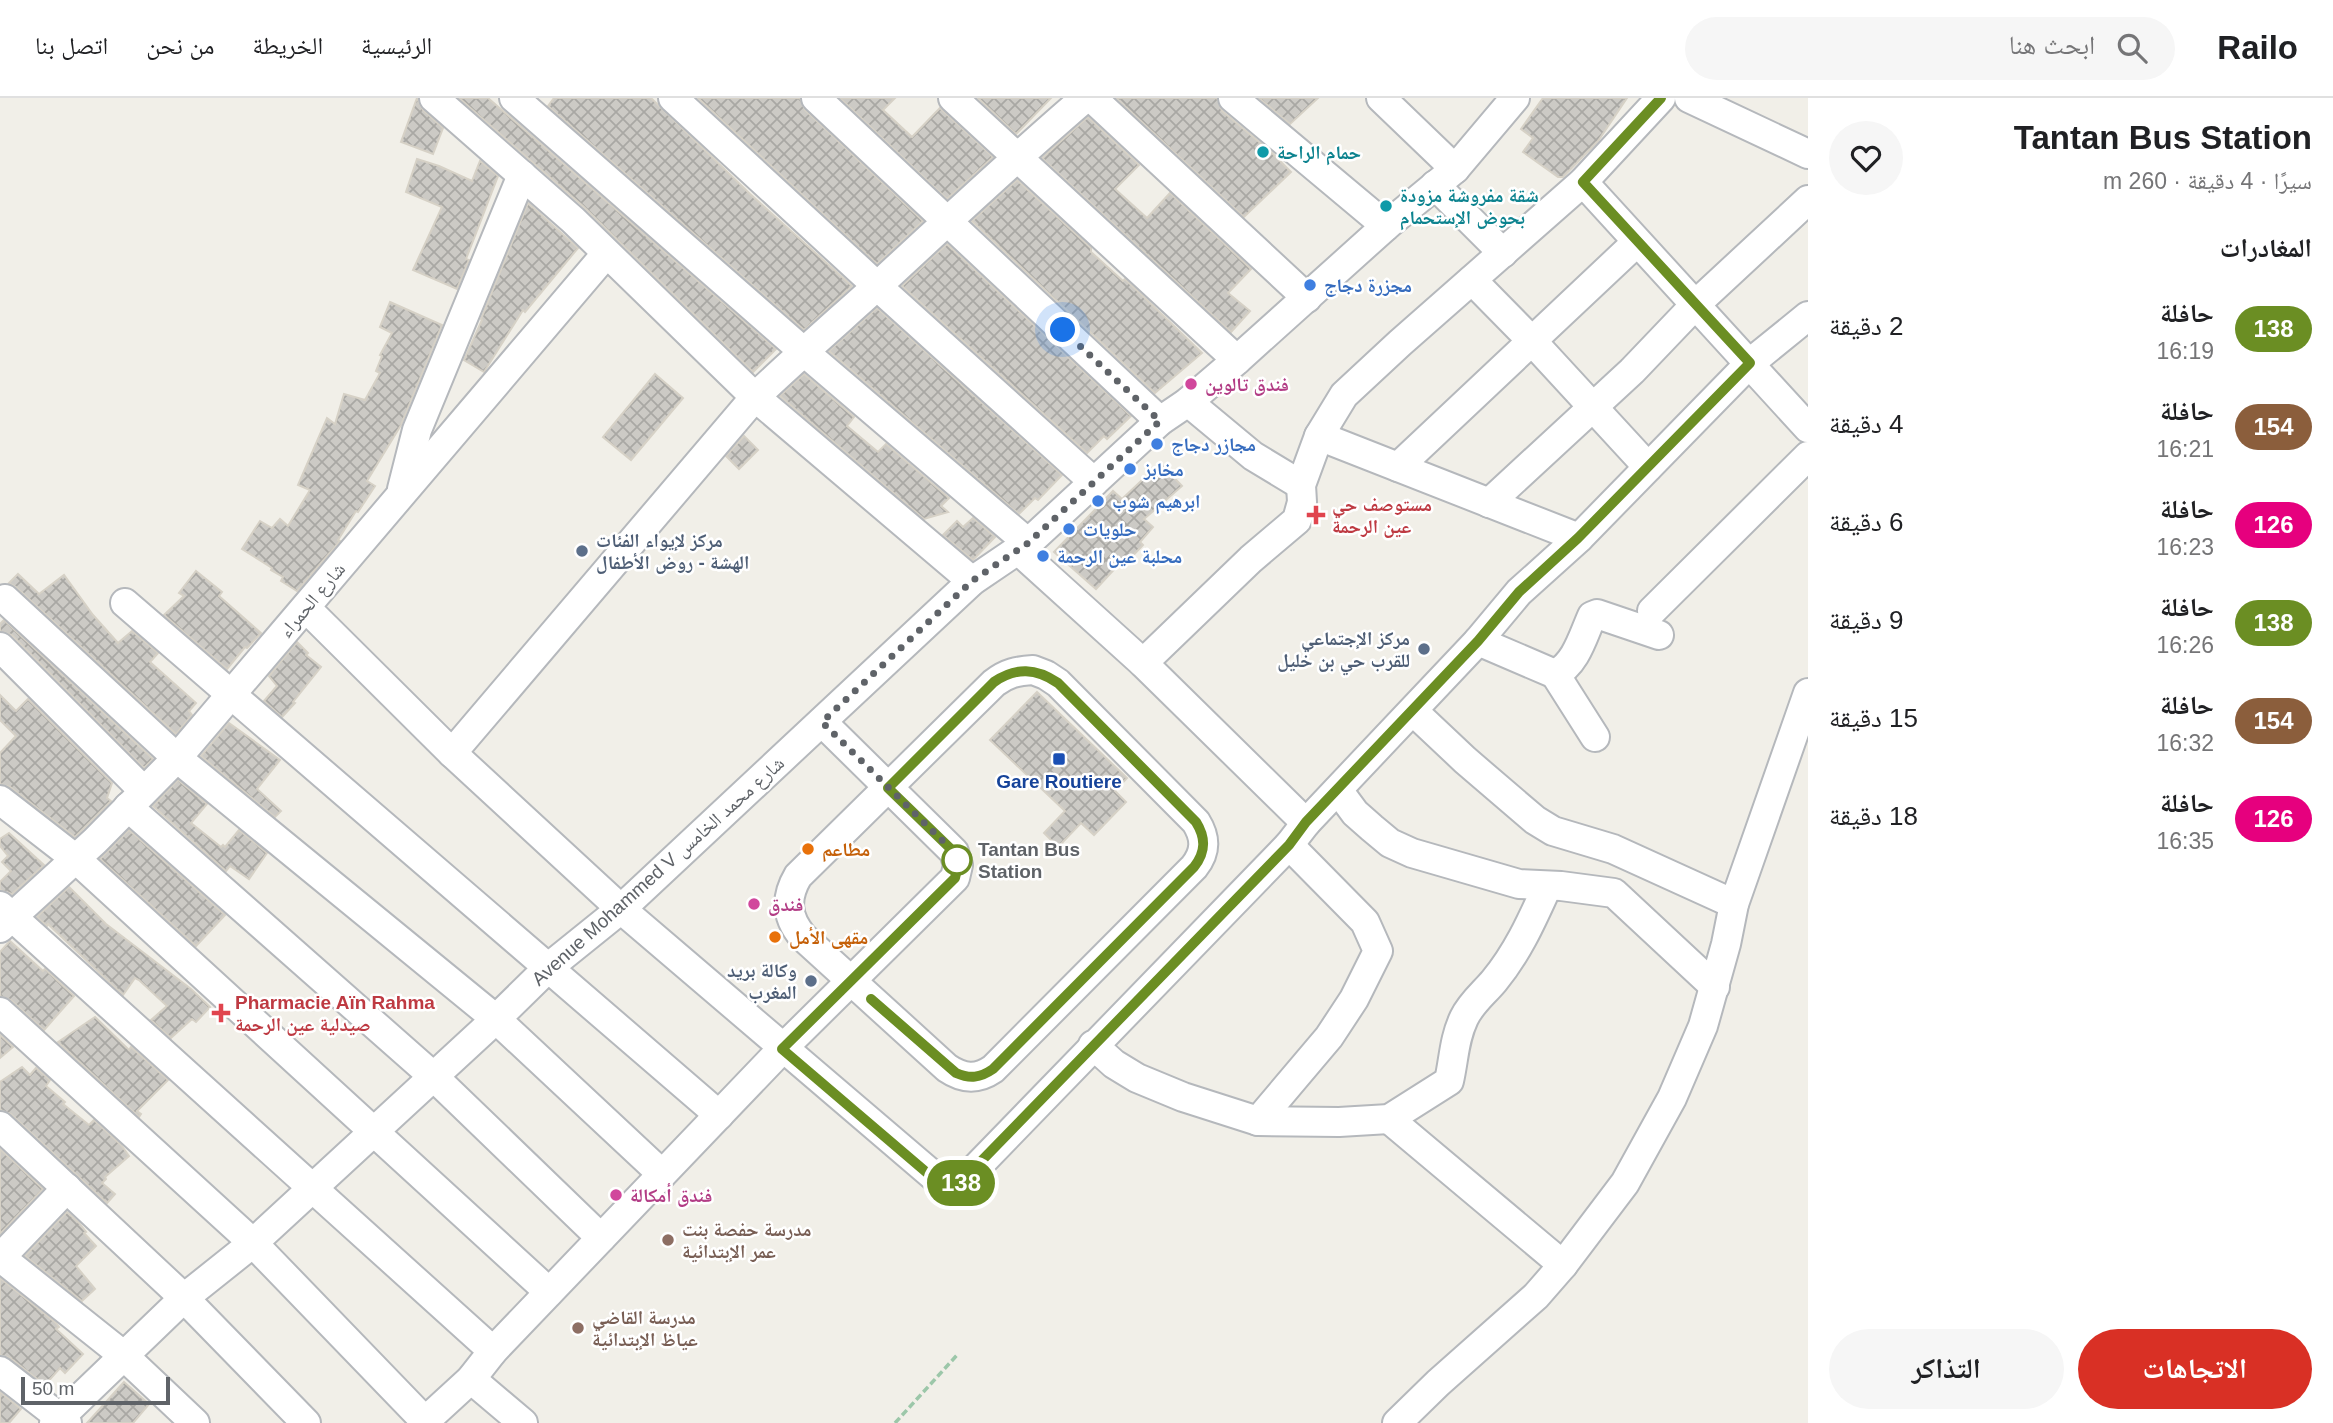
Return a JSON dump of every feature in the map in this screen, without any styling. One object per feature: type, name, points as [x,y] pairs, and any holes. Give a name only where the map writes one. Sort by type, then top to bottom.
[{"type":"street","points":[[434,98],[573,220],[755,397],[972,581]]},
{"type":"street","points":[[514,98],[1023,547],[1306,822]]},
{"type":"street","points":[[673,98],[1094,482]]},
{"type":"street","points":[[816,98],[1160,421]]},
{"type":"street","points":[[953,98],[1237,360]]},
{"type":"street","points":[[452,753],[755,397],[1016,157],[1085,98]]},
{"type":"street","points":[[1092,98],[1307,298]]},
{"type":"street","points":[[1233,98],[1386,226]]},
{"type":"street","points":[[1381,98],[1503,253]]},
{"type":"street","name":"Avenue Mohammed V شارع محمد الخامس","points":[[60,1421],[184,1298],[253,1243],[549,967],[621,909],[972,581],[1023,547],[1160,421],[1188,402],[1445,177],[1489,131],[1515,98]]},
{"type":"street","points":[[1143,663],[1251,559],[1297,520],[1302,502],[1301,485],[1319,436],[1344,395],[1583,182],[1661,98]]},
{"type":"street","points":[[1689,98],[1808,154]]},
{"type":"street","points":[[402,492],[417,430],[522,175]]},
{"type":"street","points":[[1583,182],[1808,428]]},
{"type":"street","points":[[1489,503],[1632,371],[1696,304],[1808,200]]},
{"type":"street","points":[[1398,467],[1637,242]]},
{"type":"street","name":"شارع الحمراء","points":[[4,917],[76,859],[177,758],[606,254]]},
{"type":"street","points":[[1472,280],[1648,467]]},
{"type":"street","points":[[306,608],[452,753],[621,909],[950,1190],[972,1172],[1289,845],[1306,822],[1478,641],[1519,592],[1578,538],[1750,363],[1808,316]]},
{"type":"street","points":[[1188,402],[1253,456],[1301,485]]},
{"type":"street","points":[[1319,436],[1578,538]]},
{"type":"street","points":[[1555,674],[1562,671],[1576,652],[1592,616],[1597,614],[1656,623],[1808,456]]},
{"type":"street","points":[[5,599],[177,758],[496,1019],[662,1174]]},
{"type":"street","points":[[125,603],[719,1115]]},
{"type":"street","points":[[1478,641],[1555,674],[1595,737]]},
{"type":"street","points":[[0,647],[135,799],[434,1077],[601,1238]]},
{"type":"street","points":[[1033,670],[1058,683],[1196,822],[1201,831],[1204,850],[1194,867],[993,1069],[985,1074],[965,1077],[956,1073],[851,981],[794,926],[790,914],[789,900],[799,876],[888,788],[994,682],[1005,675],[1033,670]]},
{"type":"street","points":[[1397,1423],[1536,1296],[1626,1183],[1683,1074],[1703,1026],[1734,904],[1808,694]]},
{"type":"street","points":[[1413,711],[1465,760],[1535,820],[1553,831],[1614,849],[1734,904]]},
{"type":"street","points":[[0,1012],[253,1243],[424,1422],[471,1378],[493,1350],[782,1049],[951,883],[958,865],[954,852],[822,722]]},
{"type":"street","points":[[1338,790],[1355,813],[1372,828],[1390,842],[1412,853],[1519,884],[1614,893],[1715,987]]},
{"type":"street","points":[[0,800],[76,859],[372,1133],[549,1292]]},
{"type":"street","points":[[1258,1121],[1329,1037],[1354,999],[1378,951],[1365,922],[1289,845]]},
{"type":"street","points":[[1093,1045],[1114,1064],[1148,1083],[1258,1121],[1339,1122],[1389,1119],[1450,1081],[1454,1045],[1465,1017],[1524,938],[1547,887]]},
{"type":"street","points":[[4,917],[493,1350]]},
{"type":"street","points":[[1389,1119],[1563,1265]]},
{"type":"street","points":[[0,1126],[184,1298],[306,1423]]},
{"type":"street","points":[[67,1188],[0,1258],[124,1355],[195,1423]]},
{"type":"street","points":[[0,1371],[60,1421]]},
{"type":"street","points":[[471,1378],[523,1423]]},
{"type":"path","points":[[895,1423],[958,1354]]},
{"type":"building","points":[[417,98],[423,110],[443,128],[433,154],[401,142]]},
{"type":"building","points":[[459,98],[488,98],[776,349],[753,372],[584,207]]},
{"type":"building","points":[[554,98],[651,98],[750,194],[852,286],[804,330],[548,106]]},
{"type":"building","points":[[698,98],[800,98],[805,110],[923,221],[877,264]]},
{"type":"building","points":[[840,98],[895,98],[883,110],[912,137],[940,108],[993,157],[947,199]]},
{"type":"building","points":[[978,98],[1051,98],[1016,134]]},
{"type":"building","points":[[1116,98],[1217,98],[1222,111],[1291,172],[1244,217]]},
{"type":"building","points":[[1259,98],[1318,98],[1290,124]]},
{"type":"building","points":[[1543,98],[1627,98],[1598,141],[1563,177],[1558,177],[1523,152],[1533,138],[1521,129]]},
{"type":"building","points":[[1088,117],[1139,165],[1115,189],[1147,218],[1170,193],[1251,269],[1228,293],[1250,311],[1231,332],[1042,158]]},
{"type":"building","points":[[417,159],[472,181],[480,161],[498,176],[457,289],[413,270],[442,207],[406,192]]},
{"type":"building","points":[[1017,180],[1202,353],[1155,393],[972,221]]},
{"type":"building","points":[[528,203],[578,248],[525,312],[523,310],[484,372],[464,360]]},
{"type":"building","points":[[947,244],[1131,416],[1107,439],[1104,436],[1087,453],[902,286]]},
{"type":"building","points":[[390,302],[442,325],[401,425],[367,481],[375,486],[358,512],[356,511],[338,540],[340,541],[297,591],[281,581],[283,577],[271,570],[272,568],[242,549],[260,521],[272,528],[280,519],[288,526],[310,490],[298,485],[327,418],[335,424],[344,394],[365,400],[380,373],[376,371],[382,356],[380,355],[392,333],[380,327]]},
{"type":"building","points":[[877,308],[1062,475],[1038,500],[1035,498],[1019,514],[829,351]]},
{"type":"building","points":[[655,374],[683,398],[631,460],[603,437]]},
{"type":"building","points":[[804,374],[854,417],[847,426],[878,452],[886,444],[949,498],[941,506],[948,512],[924,519],[780,396]]},
{"type":"building","points":[[744,436],[758,450],[739,469],[726,456]]},
{"type":"building","points":[[1157,466],[1159,469],[1163,466],[1182,486],[1144,519],[1153,527],[1140,542],[1143,545],[1123,566],[1120,563],[1096,589],[1054,552],[1113,491],[1122,499]]},
{"type":"building","points":[[973,518],[995,537],[973,560],[943,535],[957,521],[963,527]]},
{"type":"building","points":[[196,571],[222,592],[219,596],[261,633],[227,669],[164,615],[184,596],[179,593]]},
{"type":"building","points":[[18,574],[39,594],[64,575],[93,615],[118,643],[132,631],[158,653],[150,662],[196,703],[189,711],[192,715],[176,734],[9,583]]},
{"type":"building","points":[[4,620],[153,759],[144,768],[12,635],[0,631],[0,624]]},
{"type":"building","points":[[297,642],[308,653],[306,655],[321,667],[282,717],[264,701],[277,686],[269,676]]},
{"type":"building","name":"Gare Routiere","points":[[1037,692],[1127,778],[1115,791],[1126,802],[1094,835],[1081,823],[1058,847],[1044,833],[1065,811],[990,740]]},
{"type":"building","points":[[0,695],[16,711],[28,699],[112,783],[107,798],[111,801],[75,837],[10,787],[0,784],[0,753],[16,736],[0,720]]},
{"type":"building","points":[[229,723],[280,760],[257,789],[281,811],[275,817],[201,756]]},
{"type":"building","points":[[178,780],[207,804],[191,823],[221,847],[225,847],[239,830],[267,853],[249,879],[230,866],[226,871],[153,806]]},
{"type":"building","points":[[129,830],[225,915],[196,946],[100,859]]},
{"type":"building","points":[[9,833],[44,865],[12,894],[0,890],[0,882],[11,871],[2,862],[8,856],[0,846],[0,839]]},
{"type":"building","points":[[69,887],[106,924],[191,989],[210,1007],[196,1022],[192,1019],[171,1038],[151,1020],[167,1006],[139,980],[135,978],[123,995],[48,924],[47,926],[37,917]]},
{"type":"building","points":[[10,941],[74,996],[44,1030],[11,1000],[0,996],[0,952]]},
{"type":"building","points":[[95,1017],[129,1050],[131,1047],[168,1080],[137,1111],[141,1114],[139,1117],[58,1042]]},
{"type":"building","points":[[0,1035],[13,1047],[0,1058]]},
{"type":"building","points":[[22,1067],[30,1075],[36,1068],[50,1080],[46,1086],[65,1102],[63,1104],[89,1125],[94,1120],[129,1156],[105,1177],[102,1183],[115,1194],[107,1203],[11,1114],[0,1110],[0,1082]]},
{"type":"building","points":[[0,1149],[43,1189],[0,1234]]},
{"type":"building","points":[[67,1212],[96,1246],[76,1266],[95,1289],[82,1301],[25,1256]]},
{"type":"building","points":[[0,1278],[56,1323],[59,1327],[56,1329],[83,1354],[65,1373],[60,1368],[45,1385],[10,1358],[0,1355]]},
{"type":"building","points":[[124,1382],[149,1404],[133,1423],[87,1423]]},
{"type":"building","points":[[0,1392],[21,1409],[9,1423],[0,1423]]},
{"type":"bus line","name":"138","points":[[871,999],[947,1068],[965,1077],[985,1074],[1194,867],[1204,850],[1201,831],[1196,822],[1058,683],[1033,670],[1005,675],[994,682],[888,788],[954,852],[958,865],[955,878],[782,1049],[946,1189],[955,1188],[1289,845],[1306,822],[1478,641],[1519,592],[1578,538],[1750,363],[1583,182],[1661,98]]},
{"type":"place","name":"حمام الراحة","points":[[1263,152]]},
{"type":"place","name":"شقة مفروشة مزودة بحوض الإستحمام","points":[[1386,206]]},
{"type":"place","name":"مجزرة دجاج","points":[[1310,285]]},
{"type":"place","name":"فندق تالوين","points":[[1191,384]]},
{"type":"place","name":"مجازر دجاج","points":[[1157,444]]},
{"type":"place","name":"مخابز","points":[[1130,469]]},
{"type":"place","name":"ابرهيم شوب","points":[[1098,501]]},
{"type":"place","name":"مستوصف حي عين الرحمة","points":[[1316,515]]},
{"type":"place","name":"حلويات","points":[[1069,529]]},
{"type":"place","name":"مركز لإيواء الفئات الهشة - روض الأطفال","points":[[582,551]]},
{"type":"place","name":"محلبة عين الرحمة","points":[[1043,556]]},
{"type":"place","name":"مركز الإجتماعي للقرب حي بن خليل","points":[[1424,649]]},
{"type":"place","name":"Gare Routiere","points":[[1059,759]]},
{"type":"place","name":"مطاعم","points":[[808,849]]},
{"type":"place","name":"Tantan Bus Station","points":[[957,860]]},
{"type":"place","name":"فندق","points":[[754,904]]},
{"type":"place","name":"مقهى الأمل","points":[[775,937]]},
{"type":"place","name":"وكالة بريد المغرب","points":[[811,981]]},
{"type":"place","name":"Pharmacie Aïn Rahma صيدلية عين الرحمة","points":[[221,1013]]},
{"type":"place","name":"فندق أمكالة","points":[[616,1195]]},
{"type":"place","name":"مدرسة حفصة بنت عمر الإبتدائية","points":[[668,1240]]},
{"type":"place","name":"مدرسة القاضي عياظ الإبتدائية","points":[[578,1328]]},
{"type":"route","points":[[957,860],[954,852],[822,722],[972,581],[1028,543],[1160,421],[1063,330]]}]
